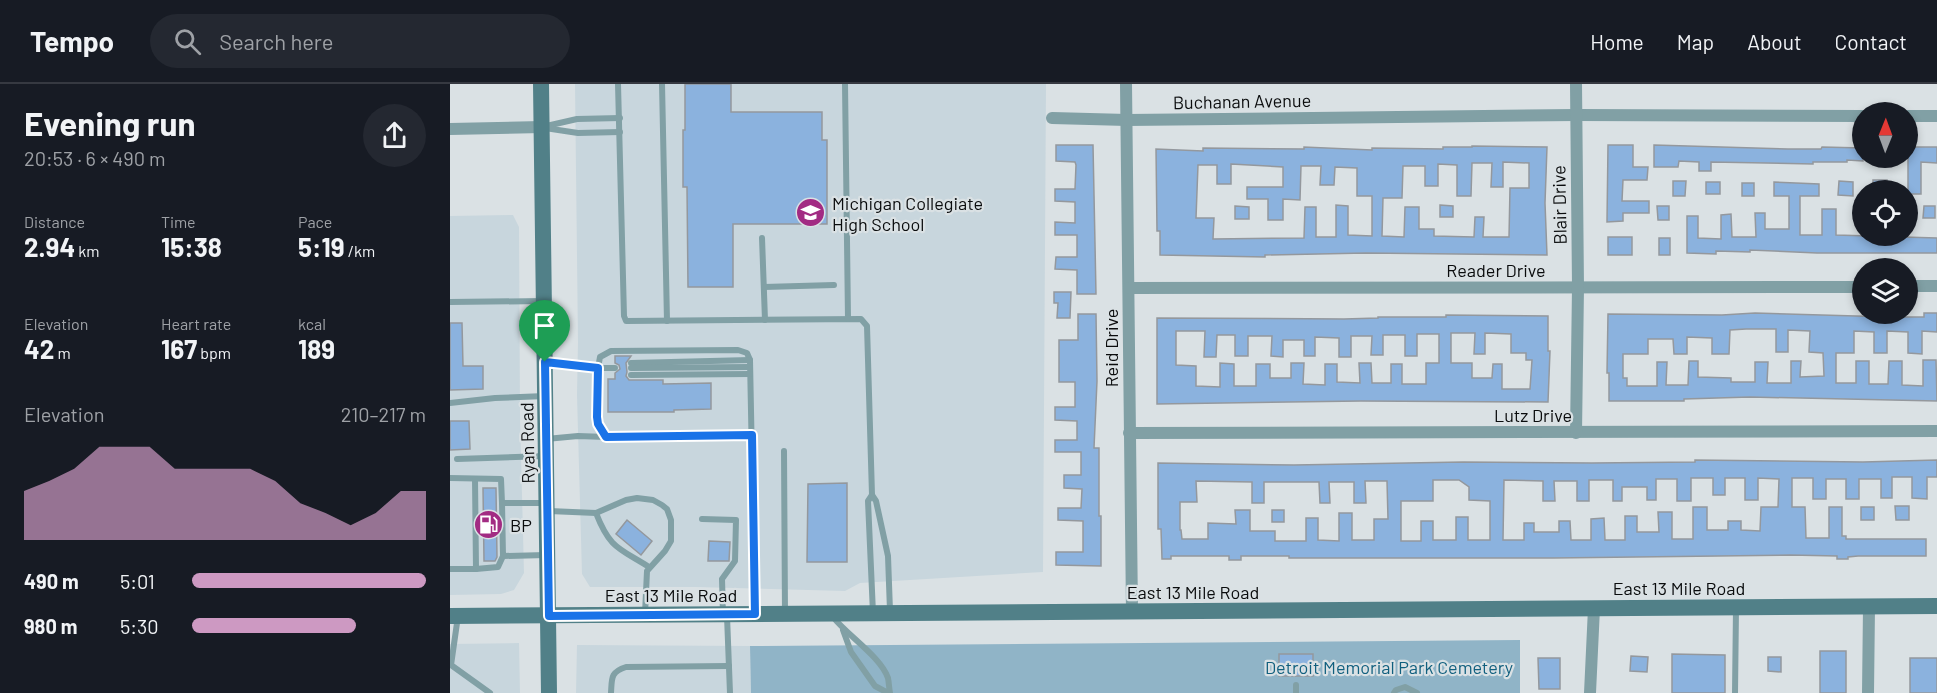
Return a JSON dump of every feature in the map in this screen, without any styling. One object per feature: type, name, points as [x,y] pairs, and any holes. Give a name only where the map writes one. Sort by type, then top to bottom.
[{"type":"main road","name":"Ryan Road","points":[[541,84],[549,693]]},
{"type":"main road","name":"East 13 Mile Road","points":[[454,616],[1937,606]]},
{"type":"street","name":"Reid Drive","points":[[1126,84],[1132,612]]},
{"type":"street","name":"Blair Drive","points":[[1576,84],[1578,287],[1576,433]]},
{"type":"street","name":"Buchanan Avenue","points":[[1053,118],[1127,120],[1576,115],[1852,116]]},
{"type":"street","points":[[1918,116],[1937,116]]},
{"type":"street","points":[[450,129],[542,127]]},
{"type":"street","name":"Reader Drive","points":[[1129,288],[1852,286]]},
{"type":"street","points":[[1918,286],[1937,286]]},
{"type":"street","name":"Lutz Drive","points":[[1129,434],[1937,431]]},
{"type":"street","points":[[1868,693],[1869,607]]},
{"type":"street","points":[[1590,693],[1594,608]]},
{"type":"lane","points":[[618,84],[624,316],[626,321],[861,320],[867,326],[872,495],[876,501],[888,556],[890,613]]},
{"type":"lane","points":[[662,84],[667,321]]},
{"type":"lane","points":[[845,84],[848,320]]},
{"type":"lane","points":[[542,127],[577,118],[620,118]]},
{"type":"lane","points":[[542,127],[578,133],[620,132]]},
{"type":"lane","points":[[762,238],[765,321]]},
{"type":"lane","points":[[764,286],[834,285]]},
{"type":"lane","points":[[450,302],[544,301]]},
{"type":"lane","points":[[606,437],[598,424],[597,417],[600,357],[611,351],[738,350],[747,353],[750,367],[755,614]]},
{"type":"lane","points":[[545,362],[615,368]]},
{"type":"lane","points":[[750,367],[631,368],[750,367]]},
{"type":"lane","points":[[450,403],[546,396]]},
{"type":"lane","points":[[457,459],[546,448],[578,436],[752,435]]},
{"type":"lane","points":[[784,451],[785,614]]},
{"type":"lane","points":[[450,478],[501,479],[500,525],[503,556],[498,567],[450,569]]},
{"type":"lane","points":[[475,479],[476,568]]},
{"type":"lane","points":[[872,495],[868,501],[873,614]]},
{"type":"lane","points":[[502,503],[596,513],[626,500],[637,498],[653,500],[667,509],[672,520],[670,541],[665,551],[649,567],[646,577],[645,615]]},
{"type":"lane","points":[[596,513],[602,529],[615,546],[649,567]]},
{"type":"lane","points":[[702,519],[736,520],[735,561],[722,579],[730,693]]},
{"type":"lane","points":[[476,525],[484,525]]},
{"type":"lane","points":[[503,556],[548,555]]},
{"type":"lane","points":[[1735,693],[1736,607]]},
{"type":"lane","points":[[831,614],[881,668],[887,677],[889,693]]},
{"type":"lane","points":[[454,616],[451,665],[490,693]]},
{"type":"lane","points":[[843,629],[851,652],[875,686],[889,693]]},
{"type":"lane","points":[[611,693],[613,675],[617,670],[626,667],[729,666]]},
{"type":"lane","points":[[1296,685],[1296,693]]},
{"type":"lane","points":[[1394,693],[1405,687],[1417,693]]},
{"type":"shaded area","name":"Michigan Collegiate High School","points":[[575,84],[1046,84],[1043,572],[860,583],[845,591],[590,587],[582,574],[577,395]]},
{"type":"shaded area","points":[[513,215],[519,227],[524,573],[514,590],[501,594],[450,595],[450,216]]},
{"type":"shaded area","points":[[519,643],[520,693],[450,693],[450,644]]},
{"type":"shaded area","points":[[577,645],[750,646],[751,693],[576,693]]},
{"type":"green space","name":"Detroit Memorial Park Cemetery","points":[[1520,640],[1520,693],[751,693],[750,646]]},
{"type":"building","points":[[685,84],[731,84],[731,112],[822,112],[822,140],[827,140],[827,224],[733,224],[733,287],[688,287],[687,187],[683,187]]},
{"type":"building","points":[[1056,145],[1093,145],[1096,294],[1077,294],[1077,270],[1055,269],[1056,257],[1077,257],[1077,235],[1055,235],[1055,222],[1075,223],[1075,202],[1055,201],[1055,189],[1075,189],[1076,165],[1075,162],[1056,161]]},
{"type":"building","points":[[1608,145],[1633,145],[1633,167],[1648,167],[1647,180],[1623,180],[1622,201],[1649,201],[1649,213],[1623,213],[1623,221],[1607,222]]},
{"type":"building","points":[[1654,145],[1788,149],[1852,148],[1852,160],[1847,160],[1847,162],[1813,162],[1813,164],[1711,162],[1711,171],[1699,171],[1699,162],[1679,161],[1678,167],[1654,167]]},
{"type":"building","points":[[1304,147],[1372,150],[1372,148],[1547,147],[1545,203],[1547,255],[1366,253],[1265,255],[1265,257],[1160,255],[1160,231],[1157,231],[1156,149],[1203,151],[1203,148],[1304,149]],"holes":[[[1503,162],[1529,163],[1529,188],[1510,188],[1509,237],[1483,237],[1484,217],[1475,217],[1474,237],[1434,236],[1434,229],[1419,229],[1419,207],[1405,207],[1404,237],[1382,236],[1383,198],[1402,198],[1403,166],[1425,166],[1425,186],[1438,186],[1438,164],[1457,165],[1457,196],[1471,196],[1472,163],[1492,163],[1491,187],[1503,187]],[[1231,164],[1283,167],[1283,187],[1247,187],[1247,199],[1268,199],[1268,220],[1283,220],[1283,199],[1300,200],[1301,166],[1321,166],[1320,185],[1334,185],[1335,167],[1357,168],[1357,196],[1372,196],[1372,236],[1348,235],[1348,206],[1336,205],[1336,237],[1316,237],[1316,207],[1305,207],[1304,238],[1213,239],[1214,218],[1196,218],[1198,165],[1217,165],[1217,184],[1231,184]]]},
{"type":"building","points":[[1918,147],[1937,147],[1937,163],[1921,162],[1921,194],[1918,194],[1918,180],[1908,180],[1908,168],[1918,168]]},
{"type":"building","points":[[1673,181],[1686,181],[1685,196],[1673,196]]},
{"type":"building","points":[[1839,181],[1852,182],[1852,196],[1838,195]]},
{"type":"building","points":[[1706,182],[1720,182],[1720,194],[1706,194]]},
{"type":"building","points":[[1774,182],[1819,184],[1819,196],[1800,196],[1800,235],[1822,235],[1822,209],[1836,209],[1836,235],[1852,235],[1852,246],[1918,246],[1918,237],[1937,238],[1937,253],[1817,253],[1750,250],[1750,252],[1716,251],[1716,254],[1687,253],[1687,216],[1698,216],[1698,238],[1721,239],[1721,215],[1731,214],[1732,237],[1756,237],[1755,213],[1765,213],[1765,229],[1789,229],[1789,196],[1774,196]]},
{"type":"building","points":[[1742,183],[1754,183],[1754,196],[1742,196]]},
{"type":"building","points":[[1440,205],[1453,206],[1453,217],[1440,217]]},
{"type":"building","points":[[1235,206],[1249,207],[1249,219],[1235,219]]},
{"type":"building","points":[[1657,206],[1669,206],[1669,220],[1658,220]]},
{"type":"building","points":[[1924,206],[1935,206],[1935,218],[1923,218]]},
{"type":"building","points":[[1608,237],[1632,237],[1632,255],[1608,255]]},
{"type":"building","points":[[1659,238],[1670,238],[1670,255],[1659,255]]},
{"type":"building","points":[[1054,292],[1071,292],[1070,318],[1057,318],[1058,303],[1054,303]]},
{"type":"building","points":[[1755,313],[1852,316],[1852,324],[1918,324],[1918,317],[1924,317],[1924,313],[1937,313],[1937,332],[1922,331],[1922,354],[1908,353],[1908,332],[1887,331],[1887,353],[1874,353],[1874,332],[1854,331],[1854,353],[1836,353],[1836,383],[1856,383],[1856,361],[1869,361],[1869,384],[1888,384],[1889,361],[1902,361],[1902,385],[1923,386],[1923,360],[1936,360],[1937,401],[1750,397],[1684,399],[1684,401],[1609,401],[1608,314]],"holes":[[[1776,329],[1776,352],[1788,352],[1788,330],[1810,331],[1809,352],[1823,353],[1824,376],[1800,377],[1801,361],[1791,361],[1791,383],[1767,383],[1768,362],[1755,362],[1755,382],[1731,382],[1731,378],[1698,377],[1698,361],[1689,361],[1688,385],[1666,385],[1667,362],[1657,362],[1657,386],[1627,386],[1627,378],[1623,378],[1623,354],[1648,354],[1648,339],[1673,339],[1674,354],[1687,354],[1687,337],[1712,338],[1712,354],[1729,354],[1730,330]]]},
{"type":"building","points":[[1078,314],[1096,314],[1097,381],[1094,448],[1099,448],[1101,566],[1056,565],[1056,552],[1083,552],[1083,521],[1058,520],[1058,508],[1081,508],[1082,489],[1064,488],[1064,475],[1081,475],[1081,452],[1055,452],[1055,440],[1077,440],[1077,421],[1055,420],[1055,407],[1075,407],[1075,382],[1059,382],[1059,340],[1078,340]]},
{"type":"building","points":[[1446,315],[1548,316],[1548,351],[1550,351],[1548,402],[1361,401],[1157,404],[1157,318],[1446,317]],"holes":[[[1176,331],[1205,331],[1204,357],[1216,357],[1217,335],[1235,335],[1235,356],[1248,356],[1248,336],[1272,336],[1271,356],[1283,357],[1283,340],[1304,340],[1304,356],[1315,356],[1315,337],[1339,338],[1339,357],[1351,357],[1351,336],[1372,336],[1371,355],[1383,355],[1383,335],[1405,335],[1405,356],[1417,356],[1417,334],[1439,334],[1439,363],[1426,363],[1426,384],[1402,384],[1402,364],[1391,364],[1391,383],[1372,383],[1371,363],[1359,363],[1360,383],[1337,382],[1337,364],[1325,364],[1325,385],[1303,384],[1304,363],[1291,363],[1291,378],[1270,378],[1270,364],[1256,364],[1256,386],[1234,386],[1234,364],[1220,363],[1220,387],[1196,386],[1196,366],[1176,365]],[[1451,333],[1475,333],[1474,354],[1485,354],[1485,333],[1511,334],[1511,353],[1526,353],[1526,360],[1532,360],[1530,389],[1502,389],[1502,364],[1493,364],[1492,378],[1472,378],[1472,363],[1451,363]]]},
{"type":"building","points":[[450,323],[462,323],[463,366],[483,366],[483,389],[450,390]]},
{"type":"building","points":[[615,356],[631,356],[626,363],[626,376],[629,380],[663,380],[663,384],[711,383],[711,409],[674,410],[674,412],[608,412],[608,379],[615,379],[615,373],[620,369],[615,363]]},
{"type":"building","points":[[450,421],[469,421],[470,449],[450,450]]},
{"type":"building","points":[[1695,460],[1863,462],[1937,460],[1937,477],[1927,477],[1927,499],[1912,498],[1912,477],[1892,477],[1892,498],[1881,498],[1881,479],[1859,479],[1859,499],[1846,499],[1846,479],[1826,479],[1826,499],[1813,499],[1813,478],[1792,478],[1792,507],[1805,507],[1806,538],[1829,538],[1829,507],[1842,507],[1842,536],[1846,536],[1846,539],[1926,539],[1926,556],[1858,556],[1837,559],[1837,556],[1790,555],[1553,558],[1241,556],[1241,560],[1229,560],[1229,556],[1171,556],[1171,559],[1162,559],[1161,529],[1158,529],[1158,463],[1294,465],[1695,462]],"holes":[[[1691,478],[1713,478],[1713,495],[1725,495],[1725,478],[1745,478],[1745,500],[1758,500],[1758,478],[1779,479],[1778,507],[1761,507],[1760,531],[1741,530],[1741,521],[1728,521],[1728,530],[1707,530],[1707,507],[1693,507],[1693,539],[1672,539],[1672,512],[1658,512],[1659,532],[1637,532],[1637,516],[1625,516],[1625,540],[1605,540],[1604,518],[1591,519],[1591,540],[1571,540],[1570,521],[1559,521],[1559,532],[1534,532],[1534,523],[1524,523],[1524,540],[1503,540],[1504,480],[1543,481],[1543,501],[1555,501],[1554,481],[1577,481],[1577,501],[1589,501],[1589,480],[1613,480],[1613,501],[1622,501],[1622,487],[1647,487],[1647,500],[1656,500],[1656,479],[1677,479],[1677,501],[1691,501]],[[1433,480],[1459,480],[1469,487],[1469,500],[1490,501],[1490,540],[1468,540],[1468,517],[1456,517],[1456,540],[1433,540],[1433,521],[1421,521],[1421,541],[1401,541],[1401,501],[1433,501]],[[1196,481],[1252,482],[1252,503],[1264,503],[1264,482],[1319,482],[1320,503],[1330,503],[1329,482],[1354,482],[1354,503],[1366,503],[1365,481],[1387,481],[1388,519],[1374,519],[1374,540],[1352,540],[1352,513],[1339,513],[1339,541],[1318,540],[1318,518],[1306,518],[1306,541],[1275,541],[1275,531],[1250,531],[1250,510],[1235,510],[1236,524],[1208,523],[1208,539],[1182,539],[1180,502],[1197,502]]]},
{"type":"building","points":[[847,483],[847,562],[807,562],[808,484]]},
{"type":"building","points":[[483,488],[496,488],[497,557],[495,561],[484,561]]},
{"type":"building","points":[[1895,506],[1909,506],[1909,520],[1896,520]]},
{"type":"building","points":[[1861,507],[1874,507],[1874,520],[1861,520]]},
{"type":"building","points":[[1272,510],[1284,510],[1284,522],[1272,522]]},
{"type":"building","points":[[627,520],[652,541],[641,555],[616,534]]},
{"type":"building","points":[[709,541],[730,542],[729,561],[708,561]]},
{"type":"building","points":[[1820,651],[1846,651],[1846,693],[1820,693]]},
{"type":"building","points":[[1279,654],[1313,654],[1313,676],[1279,676]]},
{"type":"building","points":[[1672,654],[1725,655],[1725,693],[1672,693]]},
{"type":"building","points":[[1631,656],[1648,657],[1647,672],[1630,671]]},
{"type":"building","points":[[1768,657],[1781,657],[1781,672],[1768,671]]},
{"type":"building","points":[[1538,658],[1560,658],[1560,689],[1539,689]]},
{"type":"building","points":[[1910,658],[1937,658],[1937,693],[1910,693]]},
{"type":"place","name":"Michigan Collegiate High School","points":[[811,213]]},
{"type":"place","name":"BP","points":[[489,525]]},
{"type":"route","points":[[545,362],[598,368],[597,417],[600,429],[606,437],[752,435],[755,614],[549,616],[545,362]]}]
